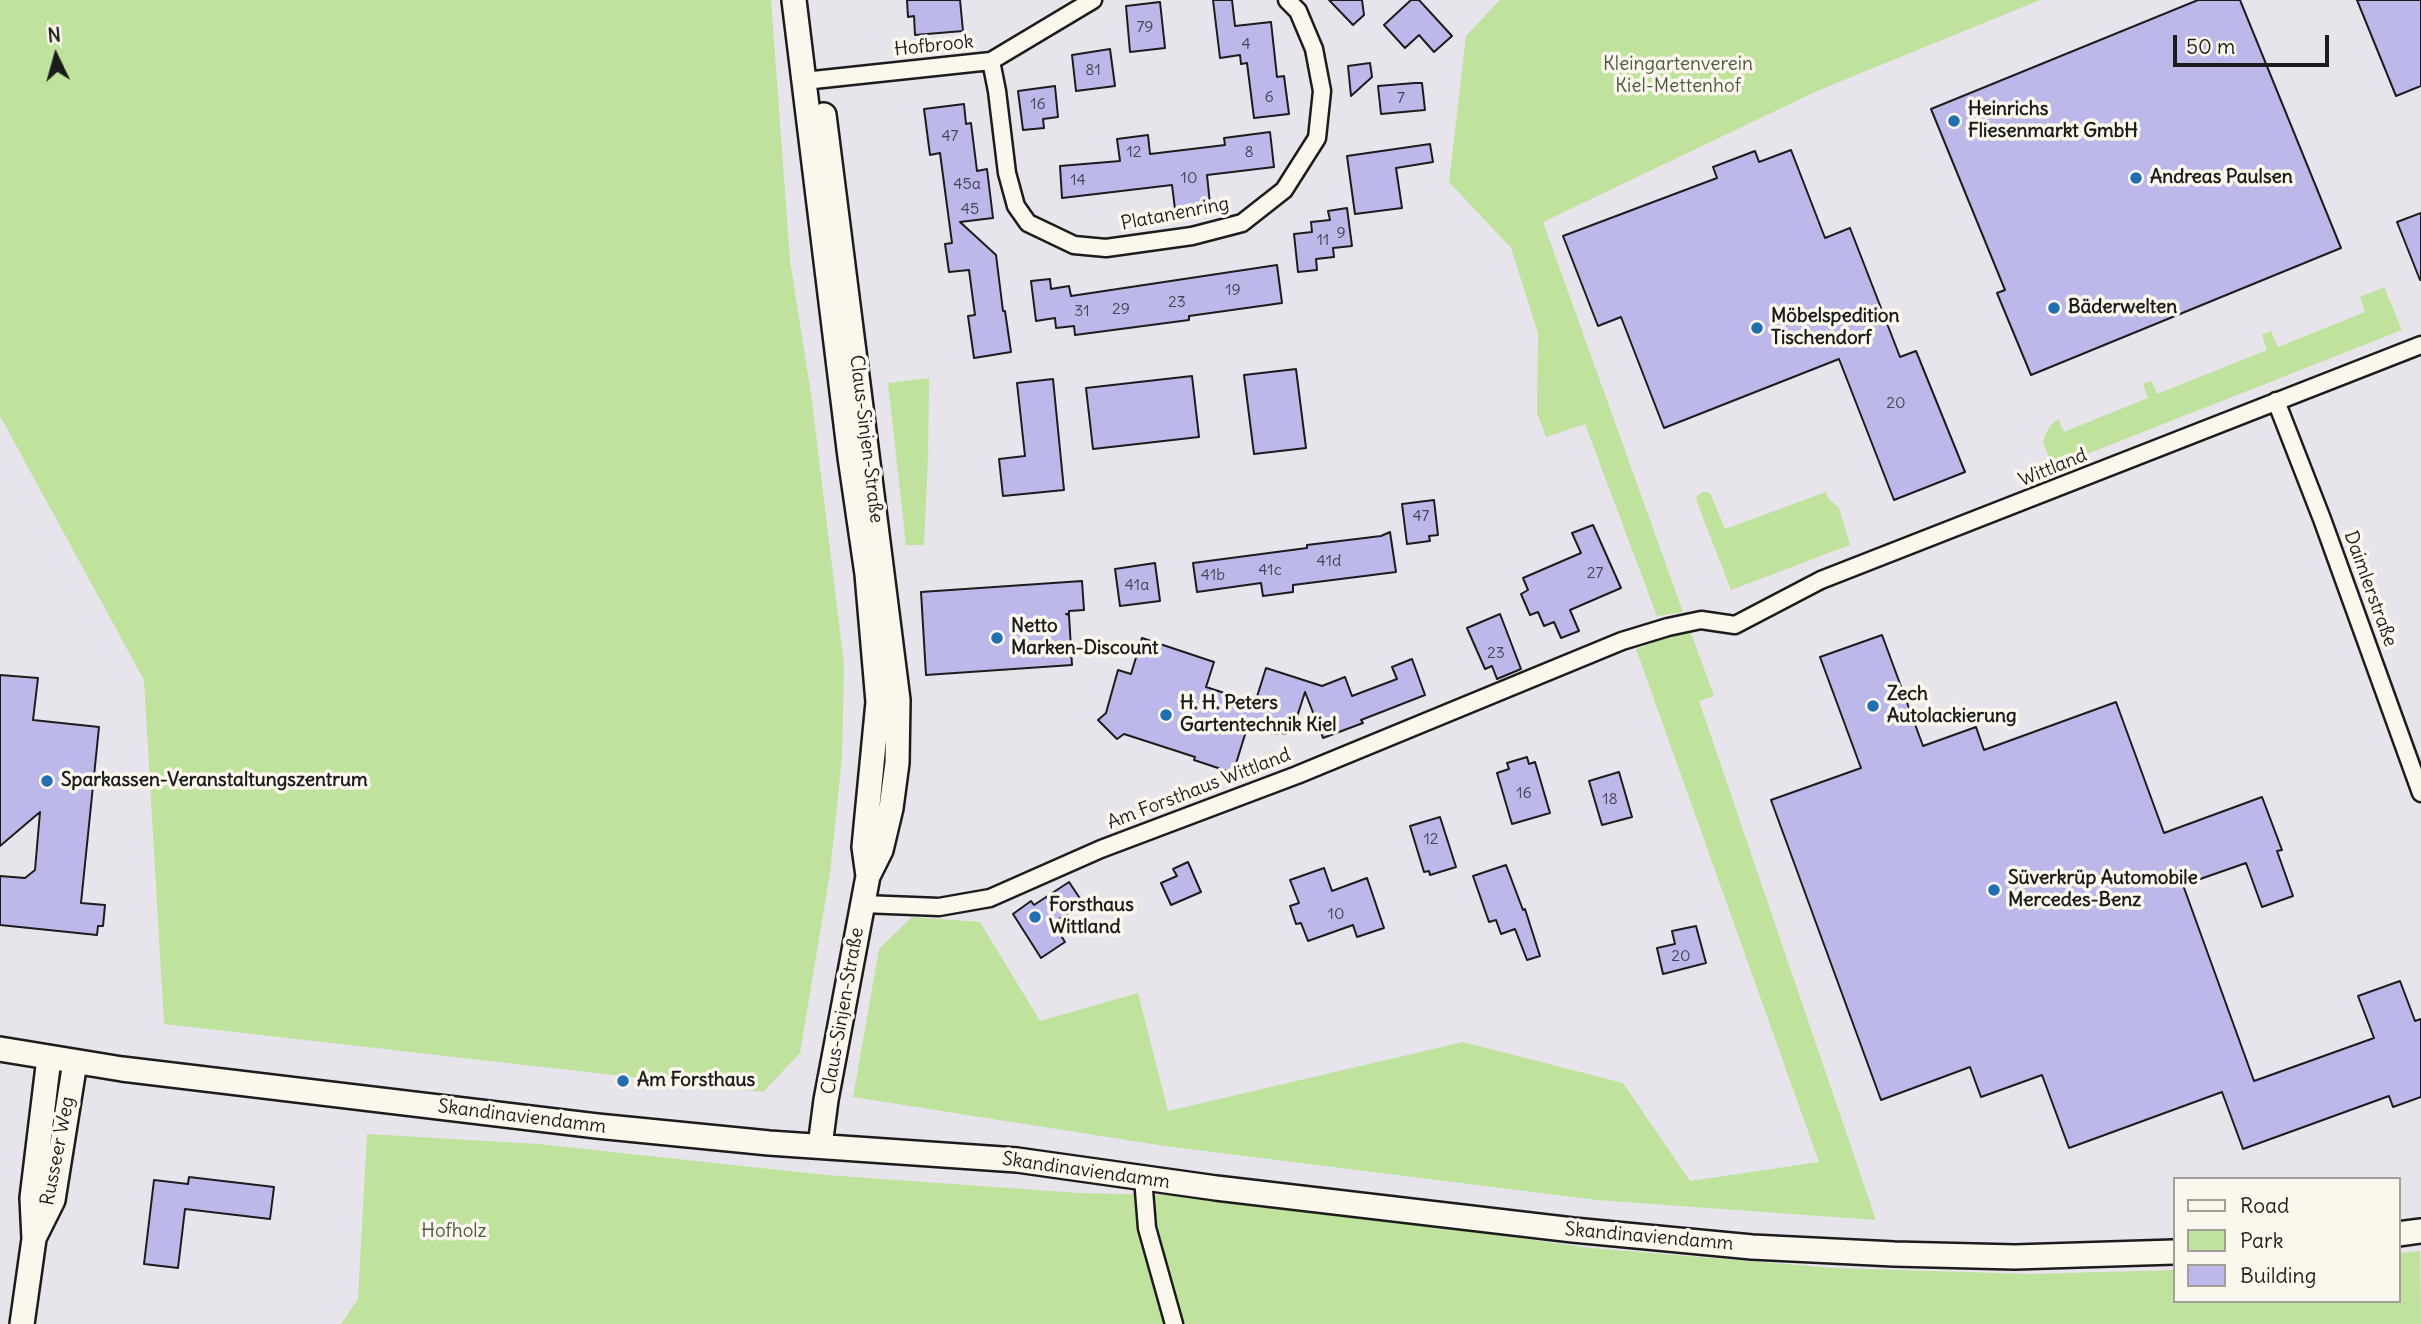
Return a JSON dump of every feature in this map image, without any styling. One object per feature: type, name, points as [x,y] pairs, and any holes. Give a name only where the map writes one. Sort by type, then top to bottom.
[{"type":"main road","name":"Claus-Sinjen-Straße","points":[[794,0],[812,80]]},
{"type":"main road","name":"Claus-Sinjen-Straße","points":[[809,0],[812,80],[875,648],[878,702],[864,847],[868,876],[826,1100],[820,1146]]},
{"type":"main road","name":"Skandinaviendamm","points":[[0,1049],[75,1062],[287,1090],[597,1126],[1017,1160],[1143,1178],[1573,1230],[1752,1247],[2015,1258],[2172,1252]]},
{"type":"main road","name":"Russeer Weg","points":[[22,1324],[34,1238],[32,1198],[49,1058]]},
{"type":"main road","name":"Russeer Weg","points":[[34,1238],[53,1200],[75,1062]]},
{"type":"main road","points":[[2400,1234],[2421,1231]]},
{"type":"street","name":"Hofbrook","points":[[812,80],[991,61],[1093,0]]},
{"type":"street","name":"Platanenring","points":[[991,61],[1007,173],[1016,206],[1028,223],[1074,245],[1106,248],[1192,236],[1242,223],[1284,190],[1317,138],[1322,91],[1314,50],[1298,11],[1287,0]]},
{"type":"street","name":"Wittland","points":[[1701,620],[1735,625],[1821,580],[2421,345]]},
{"type":"street","name":"Daimlerstraße","points":[[2276,401],[2322,519],[2421,793]]},
{"type":"street","name":"Am Forsthaus Wittland","points":[[863,904],[939,907],[990,898],[1101,849],[1286,779],[1622,641],[1668,626],[1701,620]]},
{"type":"street","points":[[1143,1178],[1147,1228],[1174,1324]]},
{"type":"green space","points":[[0,0],[771,0],[790,260],[812,401],[844,665],[842,758],[830,873],[800,1053],[763,1092],[164,1024],[144,680],[0,416]]},
{"type":"green space","name":"Kleingartenverein Kiel-Mettenhof","points":[[1500,0],[2040,0],[1817,91],[1543,222],[1683,612],[1657,616],[1585,424],[1546,437],[1537,413],[1538,333],[1511,248],[1449,182],[1466,36]]},
{"type":"green space","points":[[2384,287],[2402,330],[2054,467],[2043,443],[2050,426],[2058,419],[2064,432],[2148,398],[2143,384],[2151,381],[2157,394],[2267,350],[2262,335],[2271,331],[2278,347],[2365,312],[2360,297]]},
{"type":"green space","points":[[929,378],[924,545],[906,545],[888,383]]},
{"type":"green space","points":[[1703,492],[1711,495],[1725,529],[1826,492],[1839,508],[1850,545],[1731,590],[1697,502],[1696,497]]},
{"type":"green space","points":[[1691,633],[1714,696],[1699,701],[1876,1220],[1597,1200],[1165,1146],[853,1097],[879,949],[912,917],[980,922],[1040,1021],[1138,993],[1168,1111],[1463,1042],[1623,1083],[1690,1181],[1819,1162],[1636,649],[1667,637]]},
{"type":"green space","name":"Hofholz","points":[[367,1134],[538,1144],[826,1175],[1079,1193],[1219,1196],[1590,1248],[1834,1268],[2029,1274],[2172,1270],[2172,1303],[2400,1303],[2400,1253],[2420,1251],[2421,1324],[341,1324],[358,1299]]},
{"type":"building","points":[[907,0],[960,0],[963,31],[915,35],[914,16],[908,17]]},
{"type":"building","points":[[1213,0],[1232,0],[1235,26],[1271,22],[1277,77],[1284,76],[1289,114],[1254,118],[1247,63],[1241,64],[1240,55],[1220,58]]},
{"type":"building","points":[[1329,0],[1362,0],[1364,15],[1353,25]]},
{"type":"building","points":[[1411,0],[1419,0],[1452,36],[1434,52],[1419,35],[1405,48],[1384,25]]},
{"type":"building","name":"Andreas Paulsen","points":[[2198,0],[2240,0],[2341,248],[2031,375],[1997,293],[2005,290],[1931,109]]},
{"type":"building","points":[[2357,0],[2421,0],[2421,86],[2396,96]]},
{"type":"building","points":[[1160,2],[1165,48],[1130,52],[1126,6]]},
{"type":"building","points":[[1110,49],[1115,86],[1076,91],[1072,55]]},
{"type":"building","points":[[1370,63],[1372,77],[1351,96],[1348,66]]},
{"type":"building","points":[[1422,83],[1425,110],[1381,114],[1378,86]]},
{"type":"building","points":[[1055,86],[1058,117],[1043,119],[1044,128],[1023,130],[1018,91]]},
{"type":"building","points":[[964,104],[966,124],[971,123],[977,171],[987,169],[993,218],[960,222],[996,255],[1011,352],[974,358],[968,316],[975,315],[969,270],[949,272],[945,244],[952,243],[940,153],[930,155],[924,109]]},
{"type":"building","points":[[1270,132],[1274,167],[1207,175],[1210,204],[1175,209],[1172,185],[1062,198],[1060,166],[1120,161],[1117,139],[1148,135],[1150,154],[1225,145],[1224,138]]},
{"type":"building","points":[[1430,144],[1433,162],[1396,168],[1402,208],[1355,214],[1347,156]]},
{"type":"building","points":[[1791,150],[1825,238],[1850,228],[1900,357],[1916,351],[1965,472],[1894,500],[1839,359],[1664,428],[1621,317],[1598,326],[1563,236],[1717,178],[1713,167],[1755,151],[1759,162]]},
{"type":"building","points":[[1347,208],[1352,246],[1333,248],[1334,257],[1316,259],[1317,270],[1298,272],[1294,234],[1312,232],[1311,222],[1330,220],[1328,211]]},
{"type":"building","points":[[2421,213],[2421,280],[2420,280],[2397,222]]},
{"type":"building","points":[[1277,265],[1282,303],[1189,316],[1189,320],[1075,335],[1074,326],[1056,328],[1055,318],[1036,321],[1031,281],[1050,279],[1051,289],[1069,286],[1071,296]]},
{"type":"building","points":[[1296,369],[1306,448],[1254,454],[1244,375]]},
{"type":"building","points":[[1192,376],[1199,437],[1093,449],[1086,388]]},
{"type":"building","points":[[1053,379],[1064,490],[1003,496],[999,459],[1025,456],[1017,383]]},
{"type":"building","points":[[1434,500],[1438,535],[1429,536],[1430,541],[1407,544],[1402,504]]},
{"type":"building","points":[[1593,525],[1621,588],[1570,610],[1579,631],[1561,638],[1554,622],[1544,626],[1538,612],[1530,615],[1521,594],[1528,590],[1523,578],[1581,553],[1572,533]]},
{"type":"building","points":[[1390,532],[1396,572],[1293,585],[1293,592],[1263,596],[1261,583],[1197,592],[1193,563],[1307,548],[1307,545],[1381,536]]},
{"type":"building","points":[[1155,563],[1160,601],[1120,606],[1115,569]]},
{"type":"building","name":"Netto Marken-Discount","points":[[1082,581],[1084,610],[1069,611],[1069,614],[1066,614],[1069,615],[1072,665],[926,675],[921,592]]},
{"type":"building","points":[[1500,614],[1521,669],[1497,679],[1492,666],[1485,669],[1467,628]]},
{"type":"building","name":"Süverkrüp Automobile Mercedes-Benz","points":[[1882,635],[1923,746],[1976,727],[1984,750],[2116,702],[2164,833],[2262,797],[2282,850],[2277,851],[2293,896],[2262,907],[2246,863],[2183,885],[2254,1081],[2374,1038],[2358,996],[2400,981],[2415,1021],[2421,1019],[2421,1097],[2393,1107],[2389,1096],[2243,1149],[2222,1092],[2069,1148],[2042,1075],[1981,1097],[1970,1067],[1881,1100],[1771,800],[1861,768],[1820,657]]},
{"type":"building","points":[[1142,638],[1214,662],[1206,687],[1255,703],[1266,668],[1322,686],[1345,677],[1352,696],[1397,679],[1392,667],[1412,659],[1425,695],[1323,738],[1305,692],[1295,723],[1290,722],[1286,734],[1248,725],[1233,773],[1194,760],[1195,757],[1124,734],[1117,739],[1098,720],[1106,713],[1118,670],[1131,674]]},
{"type":"building","name":"Sparkassen-Veranstaltungszentrum","points":[[0,675],[38,678],[33,720],[99,727],[81,903],[105,905],[103,926],[98,926],[97,935],[0,925],[0,876],[25,878],[35,870],[40,812],[0,846]]},
{"type":"building","points":[[1527,757],[1529,764],[1535,762],[1550,813],[1512,824],[1497,773],[1509,769],[1507,763]]},
{"type":"building","points":[[1619,772],[1632,817],[1602,825],[1589,781]]},
{"type":"building","points":[[1440,817],[1456,867],[1430,875],[1429,871],[1424,872],[1410,826]]},
{"type":"building","points":[[1188,862],[1201,892],[1171,905],[1161,883],[1177,876],[1173,869]]},
{"type":"building","points":[[1506,865],[1523,910],[1525,909],[1540,956],[1527,960],[1515,929],[1501,934],[1496,920],[1489,922],[1473,876]]},
{"type":"building","points":[[1324,868],[1332,891],[1367,878],[1384,928],[1357,937],[1353,925],[1308,941],[1301,923],[1296,924],[1290,906],[1299,903],[1290,880]]},
{"type":"building","points":[[1069,882],[1083,903],[1053,923],[1065,942],[1041,958],[1013,914],[1031,901],[1034,905]]},
{"type":"building","points":[[1696,926],[1706,963],[1663,974],[1657,948],[1675,944],[1672,931]]},
{"type":"building","points":[[189,1177],[274,1187],[270,1219],[185,1209],[178,1268],[144,1264],[154,1180],[188,1184]]},
{"type":"place","name":"Heinrichs Fliesenmarkt GmbH","points":[[1954,121]]},
{"type":"place","name":"Andreas Paulsen","points":[[2136,178]]},
{"type":"place","name":"Bäderwelten","points":[[2054,308]]},
{"type":"place","name":"Möbelspedition Tischendorf","points":[[1757,328]]},
{"type":"place","name":"Netto Marken-Discount","points":[[997,638]]},
{"type":"place","name":"Zech Autolackierung","points":[[1873,706]]},
{"type":"place","name":"H. H. Peters Gartentechnik Kiel","points":[[1166,715]]},
{"type":"place","name":"Sparkassen-Veranstaltungszentrum","points":[[47,781]]},
{"type":"place","name":"Süverkrüp Automobile Mercedes-Benz","points":[[1994,890]]},
{"type":"place","name":"Forsthaus Wittland","points":[[1035,917]]},
{"type":"place","name":"Am Forsthaus","points":[[623,1081]]}]
